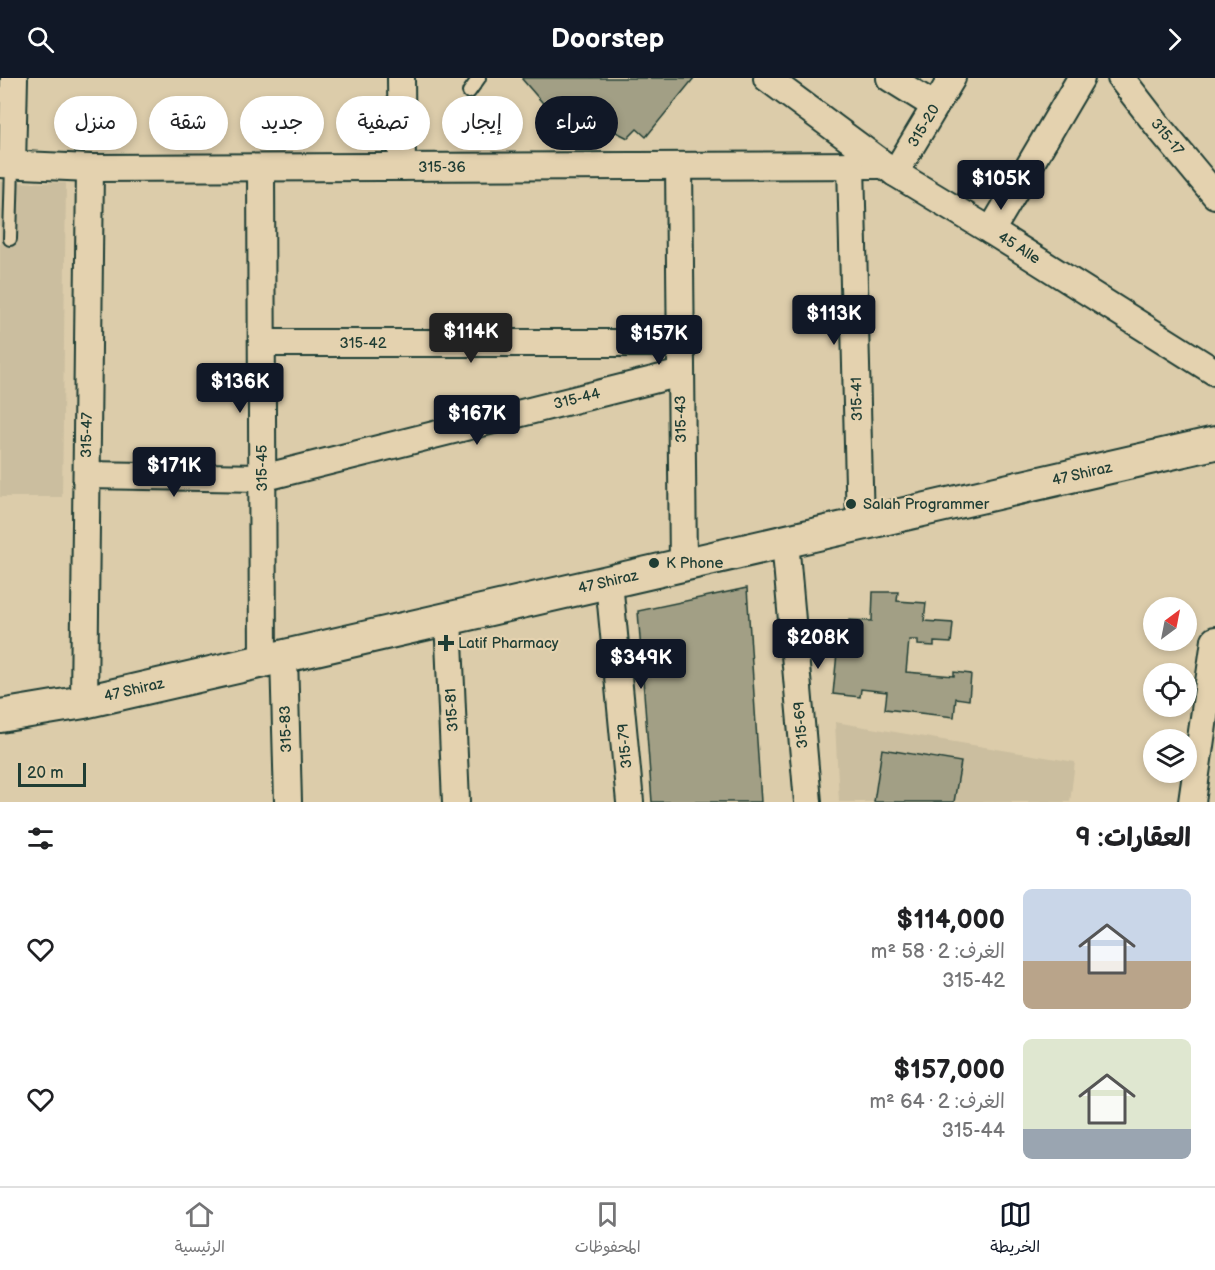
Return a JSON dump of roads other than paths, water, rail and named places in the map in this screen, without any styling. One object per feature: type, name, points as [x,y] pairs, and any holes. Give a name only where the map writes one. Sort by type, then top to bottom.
[{"type":"street","points":[[6,165],[14,78]]},
{"type":"street","points":[[401,78],[402,167]]},
{"type":"street","name":"45 Alle","points":[[767,78],[890,169],[1215,372]]},
{"type":"street","points":[[890,78],[935,106]]},
{"type":"street","name":"315-20","points":[[890,169],[952,78]]},
{"type":"street","points":[[992,231],[1081,78]]},
{"type":"street","name":"315-17","points":[[1121,78],[1161,130],[1213,185]]},
{"type":"street","name":"315-36","points":[[6,165],[90,168],[851,165],[890,169]]},
{"type":"street","name":"315-41","points":[[851,165],[860,525]]},
{"type":"street","name":"315-43","points":[[679,166],[683,565]]},
{"type":"street","name":"315-47","points":[[84,702],[90,168]]},
{"type":"street","name":"315-45","points":[[261,168],[262,478],[273,658]]},
{"type":"street","name":"315-42","points":[[262,343],[681,343]]},
{"type":"street","name":"315-44","points":[[87,475],[262,478],[681,373]]},
{"type":"street","name":"47 Shiraz","points":[[0,716],[84,702],[1215,443]]},
{"type":"street","name":"315-69","points":[[785,541],[808,802]]},
{"type":"street","name":"315-79","points":[[609,582],[630,802]]},
{"type":"street","name":"315-81","points":[[448,618],[456,802]]},
{"type":"street","points":[[1192,802],[1209,730],[1215,640]]},
{"type":"street","name":"315-83","points":[[273,658],[288,802]]},
{"type":"lane","points":[[469,92],[479,78]]},
{"type":"lane","points":[[6,165],[10,239]]},
{"type":"place","name":"Salah Programmer","points":[[851,504]]},
{"type":"place","name":"K Phone","points":[[654,563]]},
{"type":"place","name":"Latif Pharmacy","points":[[446,643]]}]
